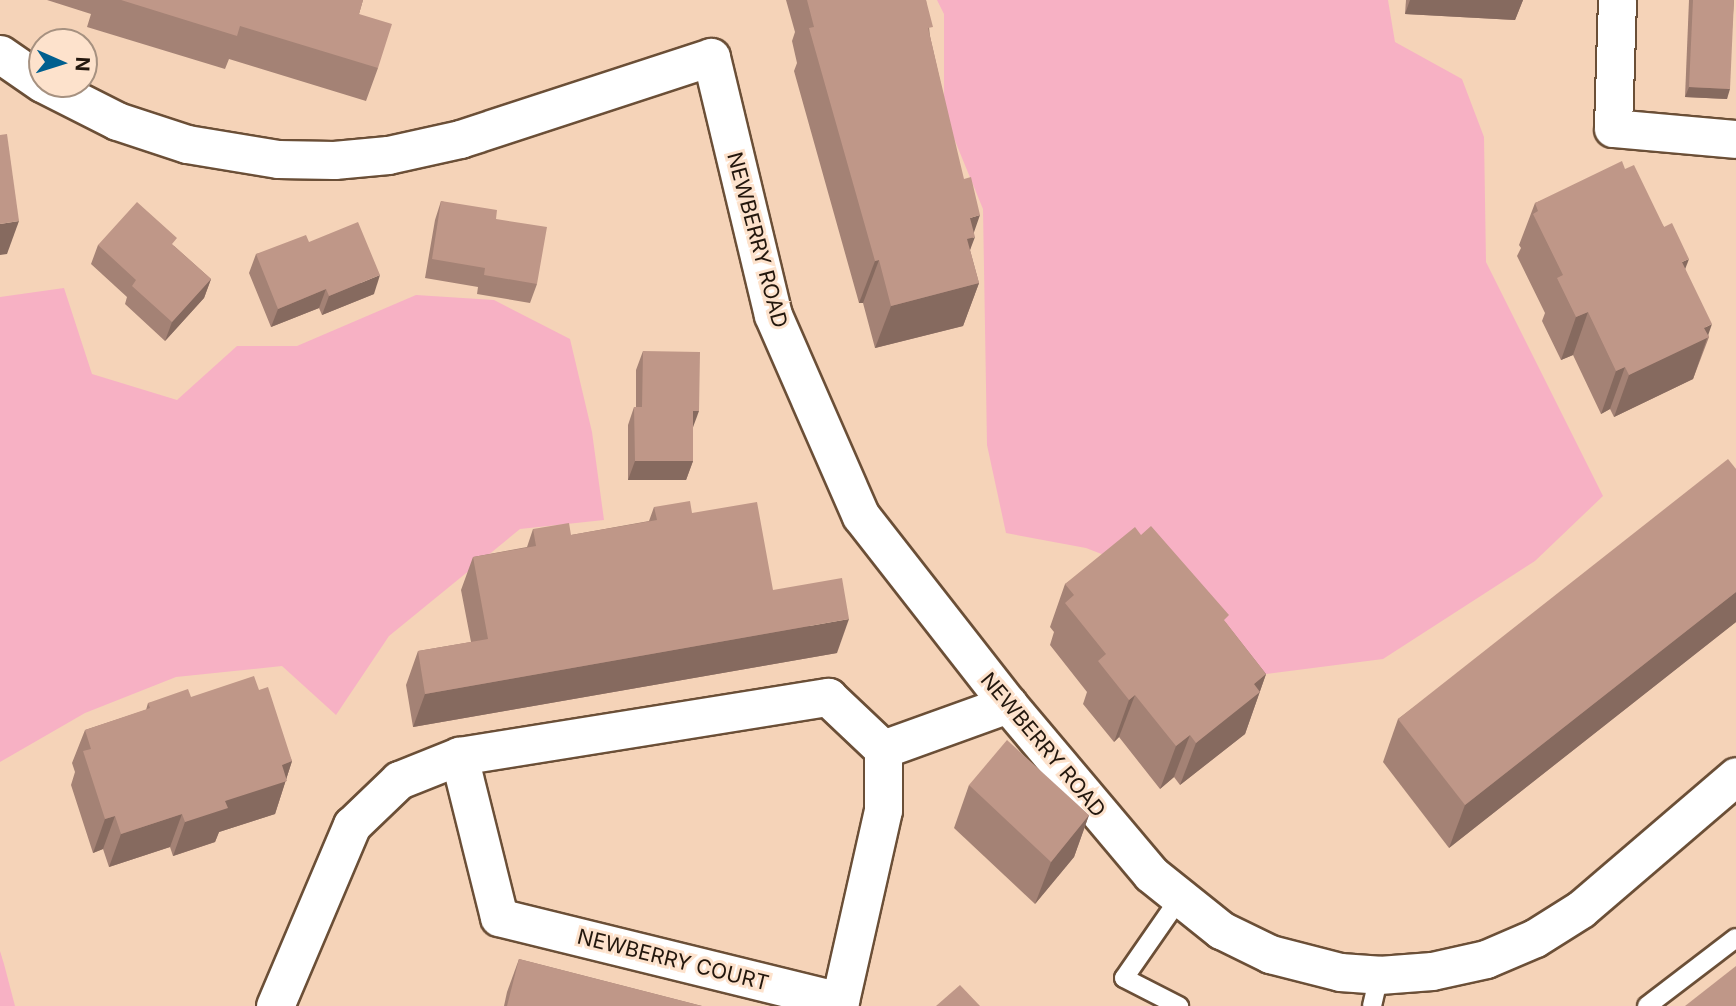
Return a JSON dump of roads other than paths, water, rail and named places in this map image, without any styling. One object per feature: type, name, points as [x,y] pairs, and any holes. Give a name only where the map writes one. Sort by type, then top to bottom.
[{"type":"street","points":[[1618,0],[1613,128],[1736,139]]},
{"type":"street","name":"NEWBERRY ROAD","points":[[0,54],[28,73]]},
{"type":"street","name":"NEWBERRY ROAD","points":[[71,98],[108,118],[187,144],[255,156],[334,160],[388,155],[460,139],[711,57],[773,315],[861,516],[1008,704],[1151,874],[1221,930],[1270,954],[1322,968],[1375,990],[1468,964],[1535,938],[1581,909],[1736,776]]},
{"type":"street","points":[[275,1006],[341,847],[361,812],[399,780],[459,756],[828,697],[883,749],[1008,704]]},
{"type":"street","name":"NEWBERRY COURT","points":[[459,756],[499,917],[841,1001],[883,810],[883,749]]},
{"type":"lane","points":[[1179,899],[1124,978],[1180,1006]]},
{"type":"lane","points":[[1647,1006],[1736,938]]}]
